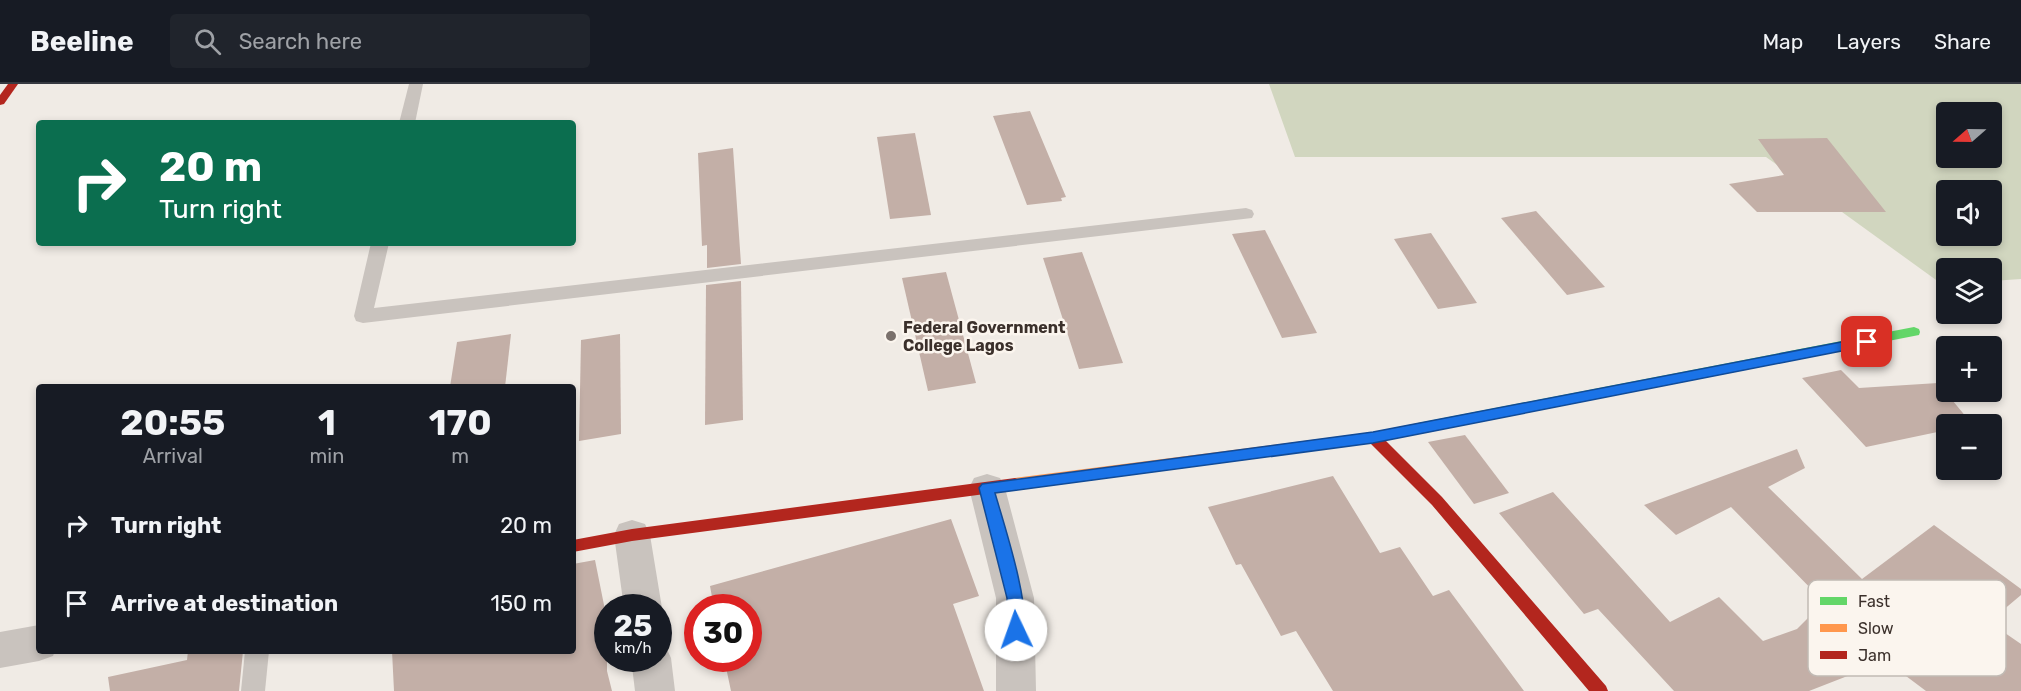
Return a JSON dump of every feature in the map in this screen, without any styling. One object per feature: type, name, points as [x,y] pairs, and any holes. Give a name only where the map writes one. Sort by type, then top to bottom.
[{"type":"main road","points":[[0,102],[13,84]]},
{"type":"main road","points":[[576,545],[632,535],[1373,437],[1914,333]]},
{"type":"main road","points":[[1373,437],[1437,501],[1600,691]]},
{"type":"street","points":[[987,488],[1015,598],[1016,691]]},
{"type":"street","points":[[632,535],[641,594]]},
{"type":"street","points":[[0,650],[36,644]]},
{"type":"street","points":[[653,672],[655,691]]},
{"type":"lane","points":[[408,120],[416,84]]},
{"type":"lane","points":[[379,246],[363,316],[1246,214]]},
{"type":"lane","points":[[253,691],[258,654]]},
{"type":"green space","points":[[1269,84],[2021,84],[2021,279],[2002,280],[2002,258],[1936,258],[1936,280],[1766,157],[1295,157]]},
{"type":"building","points":[[1030,111],[1066,197],[1061,198],[1062,201],[1027,205],[993,116]]},
{"type":"building","points":[[915,133],[931,215],[890,219],[877,137]]},
{"type":"building","points":[[1827,138],[1886,212],[1757,212],[1729,184],[1784,175],[1758,139]]},
{"type":"building","points":[[733,148],[741,264],[707,268],[707,245],[702,246],[698,153]]},
{"type":"building","points":[[1536,211],[1605,287],[1567,295],[1501,218]]},
{"type":"building","points":[[1265,230],[1317,333],[1282,338],[1232,234]]},
{"type":"building","points":[[1431,233],[1477,303],[1438,309],[1394,239]]},
{"type":"building","points":[[1082,252],[1123,363],[1079,369],[1043,258]]},
{"type":"building","points":[[946,272],[976,383],[928,391],[902,278]]},
{"type":"building","points":[[741,281],[743,420],[705,425],[706,285]]},
{"type":"building","points":[[511,334],[505,384],[450,384],[457,342]]},
{"type":"building","points":[[620,334],[621,434],[579,441],[581,340]]},
{"type":"building","points":[[1841,370],[1859,388],[1936,383],[1936,402],[1954,402],[1964,414],[1936,414],[1936,432],[1866,447],[1802,378]]},
{"type":"building","points":[[1465,435],[1509,493],[1474,504],[1428,442]]},
{"type":"building","points":[[1797,449],[1805,468],[1768,487],[1862,579],[1934,525],[2021,589],[2021,595],[2006,608],[2006,580],[1808,580],[1808,586],[1731,507],[1676,535],[1644,505]]},
{"type":"building","points":[[1333,476],[1380,553],[1400,547],[1433,596],[1449,590],[1524,691],[1333,691],[1296,631],[1281,636],[1241,564],[1236,565],[1208,507]]},
{"type":"building","points":[[1553,492],[1670,622],[1719,597],[1763,641],[1797,629],[1808,618],[1808,676],[1848,676],[1809,691],[1674,691],[1598,609],[1584,614],[1499,513]]},
{"type":"building","points":[[951,519],[979,596],[953,604],[984,691],[731,691],[727,672],[762,672],[762,594],[711,594],[710,586]]},
{"type":"building","points":[[595,560],[602,594],[594,594],[594,672],[607,672],[612,691],[394,691],[392,654],[576,654],[576,563]]},
{"type":"building","points":[[2006,634],[2021,644],[2021,691],[1926,691],[1906,676],[2006,676]]},
{"type":"building","points":[[188,654],[243,654],[239,691],[110,691],[108,677],[187,660]]},
{"type":"traffic: fast","points":[[1423,427],[1914,332]]},
{"type":"traffic: slow","points":[[1015,484],[1373,437],[1423,427]]},
{"type":"traffic: jam","points":[[0,102],[13,84]]},
{"type":"traffic: jam","points":[[1373,437],[1437,501],[1600,691]]},
{"type":"traffic: jam","points":[[576,545],[632,535],[1015,484]]},
{"type":"place","name":"Federal Government College Lagos","points":[[891,336]]},
{"type":"route","points":[[1016,630],[1015,598],[987,488],[1373,437],[1867,342]]}]
